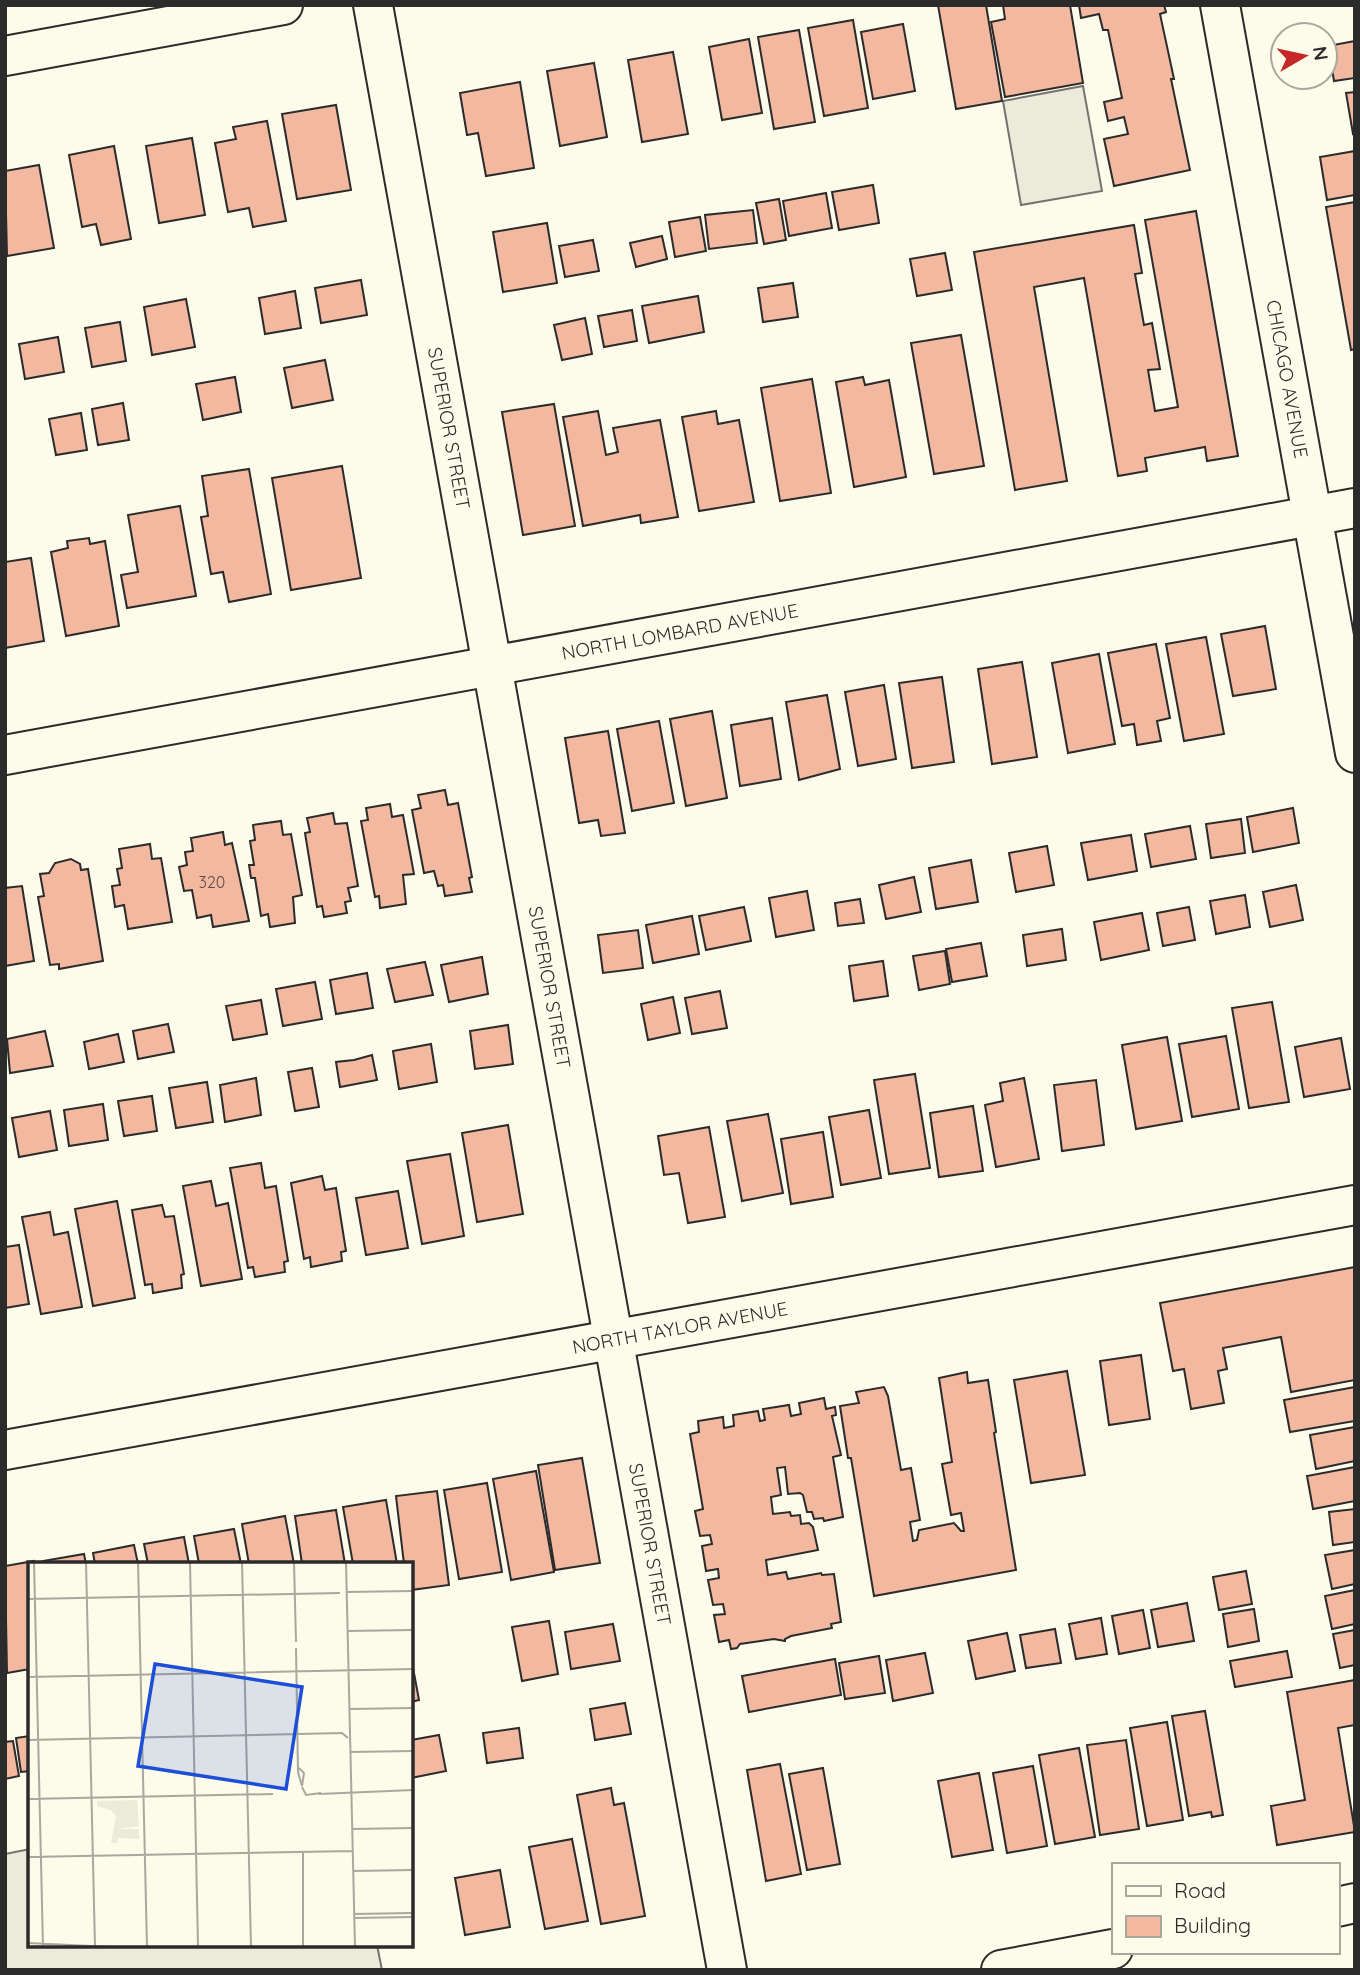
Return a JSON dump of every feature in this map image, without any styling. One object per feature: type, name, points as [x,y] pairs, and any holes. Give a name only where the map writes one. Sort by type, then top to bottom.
[{"type":"street","points":[[5,56],[283,5]]},
{"type":"street","name":"SUPERIOR STREET","points":[[373,5],[727,1970]]},
{"type":"street","name":"CHICAGO AVENUE","points":[[1220,5],[1355,753]]},
{"type":"street","name":"NORTH LOMBARD AVENUE","points":[[5,755],[1355,509]]},
{"type":"street","name":"NORTH TAYLOR AVENUE","points":[[5,1450],[1355,1205]]},
{"type":"street","points":[[1001,1970],[1112,1949]]},
{"type":"shaded area","points":[[1083,86],[1102,191],[1021,205],[1003,101]]},
{"type":"shaded area","points":[[28,1849],[28,1947],[377,1947],[382,1970],[5,1970],[5,1854]]},
{"type":"building","points":[[938,5],[986,5],[1002,101],[956,109]]},
{"type":"building","points":[[1003,5],[1070,5],[1083,83],[1005,97],[991,22],[1005,19]]},
{"type":"building","points":[[1079,5],[1164,5],[1166,12],[1160,14],[1190,170],[1114,186],[1104,139],[1128,134],[1124,117],[1108,121],[1104,102],[1122,98],[1108,30],[1103,30],[1099,14],[1081,18]]},
{"type":"building","points":[[853,20],[868,108],[824,116],[808,28]]},
{"type":"building","points":[[903,24],[915,91],[873,99],[861,32]]},
{"type":"building","points":[[799,30],[815,122],[774,129],[758,37]]},
{"type":"building","points":[[749,39],[762,113],[722,120],[709,47]]},
{"type":"building","points":[[1355,41],[1355,78],[1339,80],[1339,44]]},
{"type":"building","points":[[673,52],[688,134],[642,142],[628,60]]},
{"type":"building","points":[[594,63],[607,137],[560,146],[547,71]]},
{"type":"building","points":[[520,82],[534,168],[486,176],[478,133],[467,135],[460,93]]},
{"type":"building","points":[[1355,92],[1355,133],[1353,134],[1346,93]]},
{"type":"building","points":[[336,105],[351,190],[297,199],[282,114]]},
{"type":"building","points":[[267,121],[286,221],[253,227],[249,208],[228,212],[215,143],[236,139],[233,127]]},
{"type":"building","points":[[192,138],[205,215],[159,223],[146,146]]},
{"type":"building","points":[[114,146],[131,239],[101,245],[96,224],[82,227],[69,155]]},
{"type":"building","points":[[1355,151],[1355,195],[1327,200],[1320,157]]},
{"type":"building","points":[[39,165],[54,248],[7,256],[5,171]]},
{"type":"building","points":[[873,185],[879,223],[839,230],[832,192]]},
{"type":"building","points":[[826,193],[832,228],[789,236],[783,201]]},
{"type":"building","points":[[779,199],[786,240],[764,244],[756,203]]},
{"type":"building","points":[[1355,202],[1355,349],[1351,350],[1326,207]]},
{"type":"building","points":[[753,210],[757,243],[709,249],[705,215]]},
{"type":"building","points":[[1196,211],[1238,456],[1207,461],[1205,447],[1145,458],[1147,471],[1118,476],[1084,278],[1034,287],[1067,481],[1015,490],[974,252],[1134,225],[1142,273],[1135,274],[1144,325],[1152,323],[1160,369],[1148,370],[1155,411],[1178,407],[1145,220]]},
{"type":"building","points":[[700,217],[706,251],[675,257],[669,222]]},
{"type":"building","points":[[547,223],[557,283],[503,292],[493,232]]},
{"type":"building","points":[[662,236],[667,259],[636,267],[630,243]]},
{"type":"building","points":[[593,240],[599,271],[565,277],[559,246]]},
{"type":"building","points":[[945,253],[952,290],[917,296],[910,259]]},
{"type":"building","points":[[361,280],[367,315],[321,323],[315,288]]},
{"type":"building","points":[[793,283],[798,317],[763,322],[758,288]]},
{"type":"building","points":[[295,291],[301,328],[265,334],[259,298]]},
{"type":"building","points":[[698,296],[704,332],[649,343],[642,306]]},
{"type":"building","points":[[186,299],[195,347],[152,355],[144,307]]},
{"type":"building","points":[[632,310],[637,341],[604,347],[598,316]]},
{"type":"building","points":[[585,318],[592,354],[562,360],[554,325]]},
{"type":"building","points":[[120,322],[126,361],[92,367],[85,328]]},
{"type":"building","points":[[961,335],[984,466],[934,474],[911,343]]},
{"type":"building","points":[[58,337],[64,372],[25,379],[19,344]]},
{"type":"building","points":[[325,360],[333,400],[292,408],[284,368]]},
{"type":"building","points":[[235,377],[241,412],[203,420],[196,384]]},
{"type":"building","points":[[863,377],[865,385],[889,380],[906,477],[854,487],[836,382]]},
{"type":"building","points":[[812,379],[831,493],[780,501],[761,388]]},
{"type":"building","points":[[123,403],[129,440],[98,445],[92,409]]},
{"type":"building","points":[[554,404],[575,526],[523,535],[502,412]]},
{"type":"building","points":[[598,411],[606,455],[618,452],[613,428],[660,420],[678,517],[641,523],[640,515],[583,526],[563,417]]},
{"type":"building","points":[[716,411],[718,424],[739,420],[754,502],[699,511],[682,417]]},
{"type":"building","points":[[81,413],[87,450],[56,455],[49,419]]},
{"type":"building","points":[[342,466],[361,578],[291,590],[272,478]]},
{"type":"building","points":[[249,469],[271,594],[229,602],[223,572],[211,574],[201,517],[208,516],[202,476]]},
{"type":"building","points":[[180,506],[196,596],[127,608],[121,575],[138,572],[128,515]]},
{"type":"building","points":[[89,538],[90,544],[105,541],[119,626],[66,636],[51,552],[68,548],[67,541]]},
{"type":"building","points":[[31,558],[44,641],[5,648],[5,562]]},
{"type":"building","points":[[1265,626],[1276,689],[1233,696],[1221,634]]},
{"type":"building","points":[[1206,637],[1224,734],[1184,741],[1166,644]]},
{"type":"building","points":[[1156,644],[1170,718],[1157,721],[1161,741],[1137,745],[1134,724],[1122,726],[1108,653]]},
{"type":"building","points":[[1099,654],[1115,744],[1068,753],[1052,663]]},
{"type":"building","points":[[1022,662],[1037,757],[992,764],[978,669]]},
{"type":"building","points":[[942,677],[954,762],[912,768],[899,683]]},
{"type":"building","points":[[884,685],[896,759],[858,766],[845,692]]},
{"type":"building","points":[[827,695],[840,769],[799,780],[786,702]]},
{"type":"building","points":[[712,711],[727,798],[686,806],[670,719]]},
{"type":"building","points":[[772,718],[781,779],[740,786],[731,725]]},
{"type":"building","points":[[659,721],[674,803],[632,811],[617,729]]},
{"type":"building","points":[[608,731],[625,833],[601,836],[598,820],[579,823],[565,738]]},
{"type":"building","points":[[445,790],[448,805],[458,803],[472,877],[469,878],[472,892],[445,896],[443,885],[438,886],[434,871],[424,873],[412,810],[421,808],[418,795]]},
{"type":"building","points":[[390,804],[392,817],[403,815],[414,874],[403,875],[406,904],[380,908],[379,896],[375,897],[361,821],[368,820],[366,808]]},
{"type":"building","points":[[1293,808],[1299,843],[1253,852],[1247,817]]},
{"type":"building","points":[[333,813],[335,824],[347,823],[358,886],[348,888],[351,901],[345,902],[347,913],[324,917],[322,906],[317,907],[305,833],[310,832],[307,818]]},
{"type":"building","points":[[1241,819],[1245,853],[1211,858],[1206,824]]},
{"type":"building","points":[[281,821],[283,835],[291,834],[302,895],[293,897],[295,923],[270,927],[268,914],[261,916],[255,878],[251,878],[249,865],[254,865],[250,841],[255,840],[253,825]]},
{"type":"building","points":[[1190,826],[1196,859],[1151,867],[1145,834]]},
{"type":"building","points":[[223,832],[225,845],[232,843],[249,921],[213,927],[211,915],[197,918],[192,890],[184,891],[179,867],[187,865],[185,852],[193,851],[191,838]]},
{"type":"building","points":[[1131,835],[1137,871],[1088,880],[1081,843]]},
{"type":"building","points":[[150,844],[152,859],[161,858],[172,922],[128,929],[124,905],[115,907],[112,886],[120,885],[117,869],[122,868],[119,849]]},
{"type":"building","points":[[1047,846],[1054,885],[1016,892],[1009,853]]},
{"type":"building","points":[[71,859],[80,864],[81,870],[88,869],[103,961],[59,969],[59,964],[50,965],[38,897],[44,896],[40,874],[49,873],[55,863]]},
{"type":"building","points":[[971,860],[978,902],[936,909],[929,868]]},
{"type":"building","points":[[914,877],[921,912],[886,919],[879,885]]},
{"type":"building","points":[[1296,885],[1303,920],[1270,927],[1263,892]]},
{"type":"building","points":[[22,886],[34,961],[5,966],[5,888]]},
{"type":"building","points":[[807,891],[814,930],[776,937],[769,898]]},
{"type":"building","points":[[1245,895],[1250,927],[1216,934],[1210,901]]},
{"type":"building","points":[[860,899],[864,923],[838,926],[835,903]]},
{"type":"building","points":[[744,907],[751,941],[706,950],[699,916]]},
{"type":"building","points":[[1189,907],[1195,940],[1163,946],[1157,913]]},
{"type":"building","points":[[1142,913],[1149,950],[1101,960],[1094,922]]},
{"type":"building","points":[[692,916],[699,954],[653,963],[646,925]]},
{"type":"building","points":[[1062,929],[1066,960],[1027,966],[1023,935]]},
{"type":"building","points":[[638,930],[643,968],[603,973],[598,935]]},
{"type":"building","points":[[981,943],[987,976],[952,982],[946,949]]},
{"type":"building","points":[[945,951],[950,984],[919,990],[913,956]]},
{"type":"building","points":[[482,957],[488,994],[449,1002],[441,965]]},
{"type":"building","points":[[883,961],[888,996],[854,1001],[849,966]]},
{"type":"building","points":[[425,962],[433,995],[395,1002],[387,969]]},
{"type":"building","points":[[367,973],[373,1008],[336,1014],[330,980]]},
{"type":"building","points":[[315,982],[322,1019],[283,1026],[276,989]]},
{"type":"building","points":[[720,991],[727,1028],[692,1034],[685,998]]},
{"type":"building","points":[[673,997],[680,1033],[648,1040],[641,1004]]},
{"type":"building","points":[[261,1000],[267,1034],[233,1040],[226,1006]]},
{"type":"building","points":[[1272,1002],[1289,1102],[1249,1108],[1232,1008]]},
{"type":"building","points":[[168,1024],[174,1052],[138,1059],[133,1031]]},
{"type":"building","points":[[508,1025],[513,1064],[475,1069],[470,1031]]},
{"type":"building","points":[[45,1031],[53,1066],[10,1073],[7,1039]]},
{"type":"building","points":[[118,1034],[124,1062],[89,1069],[84,1042]]},
{"type":"building","points":[[1226,1036],[1239,1109],[1192,1117],[1179,1044]]},
{"type":"building","points":[[1167,1037],[1182,1121],[1136,1129],[1122,1045]]},
{"type":"building","points":[[1341,1038],[1350,1089],[1304,1097],[1295,1047]]},
{"type":"building","points":[[431,1044],[437,1082],[399,1089],[393,1051]]},
{"type":"building","points":[[372,1055],[377,1080],[340,1087],[336,1062]]},
{"type":"building","points":[[312,1068],[319,1107],[295,1111],[288,1072]]},
{"type":"building","points":[[915,1074],[930,1168],[889,1174],[874,1080]]},
{"type":"building","points":[[256,1078],[261,1115],[225,1122],[220,1085]]},
{"type":"building","points":[[1024,1078],[1039,1159],[996,1167],[985,1105],[1003,1101],[1000,1083]]},
{"type":"building","points":[[1096,1080],[1104,1145],[1062,1151],[1054,1085]]},
{"type":"building","points":[[207,1082],[213,1122],[176,1128],[169,1088]]},
{"type":"building","points":[[152,1096],[157,1131],[124,1136],[118,1101]]},
{"type":"building","points":[[103,1104],[108,1140],[69,1146],[64,1110]]},
{"type":"building","points":[[973,1106],[983,1171],[939,1177],[930,1113]]},
{"type":"building","points":[[869,1110],[881,1178],[841,1185],[829,1117]]},
{"type":"building","points":[[50,1111],[57,1150],[19,1157],[12,1118]]},
{"type":"building","points":[[768,1114],[783,1193],[742,1201],[727,1121]]},
{"type":"building","points":[[508,1125],[523,1214],[477,1222],[462,1133]]},
{"type":"building","points":[[709,1127],[725,1217],[688,1223],[679,1173],[664,1175],[658,1136]]},
{"type":"building","points":[[823,1132],[833,1197],[791,1204],[781,1139]]},
{"type":"building","points":[[450,1154],[464,1236],[422,1244],[407,1161]]},
{"type":"building","points":[[261,1163],[265,1188],[276,1186],[288,1261],[284,1262],[285,1272],[255,1277],[253,1267],[248,1268],[230,1168]]},
{"type":"building","points":[[322,1176],[325,1190],[336,1188],[346,1251],[341,1252],[342,1261],[311,1267],[310,1257],[304,1259],[291,1183]]},
{"type":"building","points":[[211,1181],[216,1206],[228,1203],[242,1279],[201,1286],[183,1186]]},
{"type":"building","points":[[398,1191],[408,1248],[366,1255],[356,1198]]},
{"type":"building","points":[[117,1201],[135,1298],[93,1306],[75,1209]]},
{"type":"building","points":[[162,1205],[165,1217],[174,1216],[184,1274],[181,1275],[182,1288],[153,1293],[152,1284],[145,1285],[132,1210]]},
{"type":"building","points":[[50,1212],[54,1235],[68,1232],[82,1307],[41,1314],[22,1217]]},
{"type":"building","points":[[19,1245],[29,1304],[5,1308],[5,1247]]},
{"type":"building","points":[[1355,1267],[1355,1380],[1291,1392],[1281,1337],[1223,1348],[1227,1369],[1218,1371],[1224,1403],[1191,1409],[1184,1369],[1173,1371],[1160,1303]]},
{"type":"building","points":[[1141,1355],[1150,1419],[1109,1425],[1100,1361]]},
{"type":"building","points":[[1067,1371],[1085,1475],[1031,1483],[1014,1380]]},
{"type":"building","points":[[967,1372],[968,1383],[988,1380],[1016,1570],[874,1596],[840,1406],[859,1403],[856,1392],[884,1387],[888,1396],[901,1470],[911,1468],[920,1520],[910,1522],[913,1541],[917,1540],[919,1530],[954,1523],[964,1531],[961,1513],[951,1515],[942,1464],[952,1462],[939,1378]]},
{"type":"building","points":[[1355,1387],[1355,1421],[1290,1432],[1284,1400]]},
{"type":"building","points":[[824,1398],[826,1409],[835,1407],[836,1415],[832,1416],[841,1455],[833,1457],[843,1517],[824,1521],[823,1518],[814,1519],[812,1512],[807,1512],[803,1495],[788,1494],[785,1467],[777,1468],[781,1495],[771,1497],[773,1514],[790,1512],[791,1516],[800,1515],[801,1524],[809,1523],[813,1527],[818,1550],[766,1560],[768,1575],[786,1572],[788,1579],[821,1573],[834,1574],[841,1622],[831,1624],[832,1628],[791,1636],[785,1641],[774,1639],[740,1644],[731,1649],[729,1640],[719,1642],[714,1615],[725,1614],[723,1604],[713,1605],[708,1580],[719,1578],[718,1569],[706,1571],[702,1546],[712,1544],[710,1535],[700,1536],[695,1511],[703,1509],[690,1434],[699,1432],[698,1421],[723,1417],[724,1428],[734,1426],[733,1415],[758,1411],[760,1421],[765,1420],[763,1409],[789,1405],[791,1416],[801,1414],[799,1403]]},
{"type":"building","points":[[1355,1427],[1355,1461],[1316,1469],[1310,1435]]},
{"type":"building","points":[[582,1458],[600,1563],[555,1570],[538,1465]]},
{"type":"building","points":[[1355,1467],[1355,1501],[1313,1509],[1307,1476]]},
{"type":"building","points":[[536,1471],[554,1572],[511,1580],[493,1479]]},
{"type":"building","points":[[487,1483],[502,1572],[459,1579],[444,1490]]},
{"type":"building","points":[[437,1491],[449,1585],[413,1590],[413,1562],[404,1562],[396,1496]]},
{"type":"building","points":[[386,1500],[397,1562],[353,1562],[343,1507]]},
{"type":"building","points":[[1355,1509],[1355,1542],[1333,1545],[1329,1512]]},
{"type":"building","points":[[336,1510],[345,1562],[302,1562],[295,1516]]},
{"type":"building","points":[[285,1516],[294,1562],[249,1562],[242,1524]]},
{"type":"building","points":[[234,1529],[241,1562],[199,1562],[194,1536]]},
{"type":"building","points":[[184,1537],[189,1562],[148,1562],[144,1544]]},
{"type":"building","points":[[134,1545],[138,1562],[95,1562],[93,1553]]},
{"type":"building","points":[[1355,1550],[1355,1584],[1332,1589],[1325,1555]]},
{"type":"building","points":[[84,1554],[86,1562],[43,1562]]},
{"type":"building","points":[[28,1562],[28,1669],[7,1673],[5,1566]]},
{"type":"building","points":[[1246,1571],[1252,1604],[1219,1610],[1213,1577]]},
{"type":"building","points":[[1355,1590],[1355,1624],[1332,1629],[1325,1596]]},
{"type":"building","points":[[1187,1603],[1194,1641],[1158,1647],[1151,1610]]},
{"type":"building","points":[[1254,1609],[1259,1641],[1228,1647],[1223,1614]]},
{"type":"building","points":[[1143,1610],[1150,1648],[1119,1654],[1112,1616]]},
{"type":"building","points":[[1101,1618],[1107,1654],[1076,1659],[1069,1624]]},
{"type":"building","points":[[549,1621],[558,1674],[522,1681],[512,1627]]},
{"type":"building","points":[[613,1624],[620,1661],[571,1669],[565,1632]]},
{"type":"building","points":[[1055,1629],[1061,1663],[1026,1668],[1020,1635]]},
{"type":"building","points":[[1355,1630],[1355,1665],[1340,1668],[1333,1634]]},
{"type":"building","points":[[1007,1633],[1015,1671],[976,1679],[968,1641]]},
{"type":"building","points":[[1287,1651],[1292,1677],[1235,1687],[1230,1661]]},
{"type":"building","points":[[925,1653],[933,1693],[893,1701],[886,1660]]},
{"type":"building","points":[[879,1656],[885,1693],[845,1699],[839,1663]]},
{"type":"building","points":[[835,1659],[841,1695],[749,1712],[742,1676]]},
{"type":"building","points":[[413,1668],[419,1700],[413,1702]]},
{"type":"building","points":[[1355,1680],[1355,1725],[1338,1728],[1355,1832],[1277,1845],[1271,1806],[1305,1800],[1287,1692]]},
{"type":"building","points":[[625,1703],[631,1734],[595,1740],[590,1709]]},
{"type":"building","points":[[1205,1711],[1223,1815],[1212,1817],[1211,1812],[1189,1816],[1172,1716]]},
{"type":"building","points":[[1167,1722],[1183,1820],[1147,1826],[1130,1728]]},
{"type":"building","points":[[519,1728],[523,1758],[487,1763],[483,1733]]},
{"type":"building","points":[[439,1735],[446,1771],[413,1778],[413,1740]]},
{"type":"building","points":[[28,1736],[28,1771],[21,1772],[16,1738]]},
{"type":"building","points":[[1126,1740],[1139,1829],[1100,1835],[1087,1745]]},
{"type":"building","points":[[13,1741],[19,1776],[5,1779],[5,1742]]},
{"type":"building","points":[[1079,1748],[1095,1837],[1055,1844],[1039,1755]]},
{"type":"building","points":[[780,1764],[801,1874],[766,1881],[747,1770]]},
{"type":"building","points":[[1033,1766],[1047,1846],[1007,1853],[993,1773]]},
{"type":"building","points":[[823,1768],[840,1864],[807,1870],[789,1774]]},
{"type":"building","points":[[979,1773],[993,1850],[952,1857],[938,1781]]},
{"type":"building","points":[[611,1788],[614,1805],[624,1803],[645,1916],[601,1924],[577,1795]]},
{"type":"building","points":[[572,1839],[588,1921],[545,1929],[529,1847]]},
{"type":"building","points":[[500,1870],[510,1927],[465,1935],[455,1878]]}]
